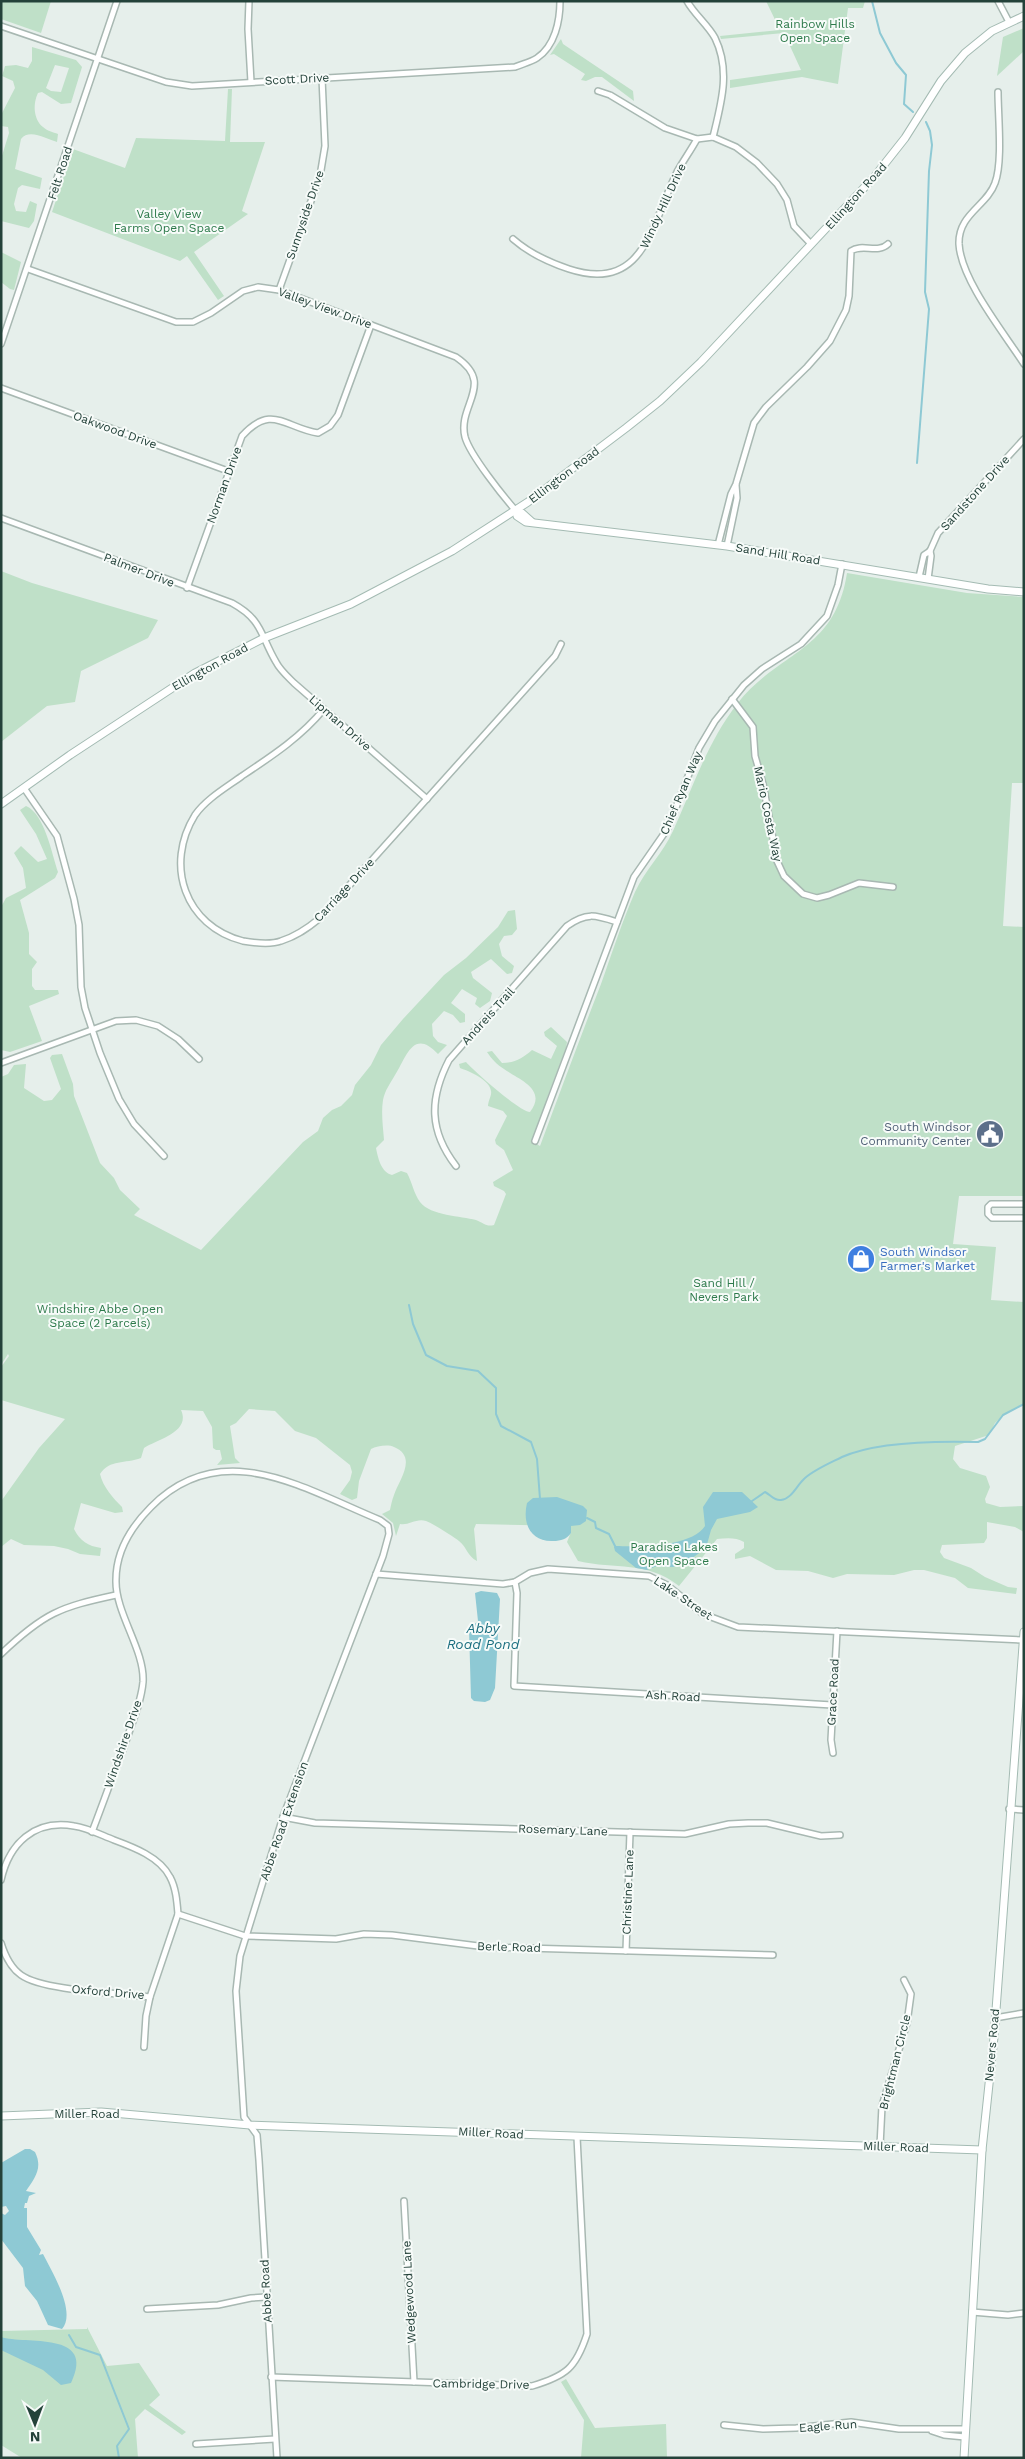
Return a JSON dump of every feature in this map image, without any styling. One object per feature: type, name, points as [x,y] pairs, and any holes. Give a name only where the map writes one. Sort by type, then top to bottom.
[{"type":"street","name":"Felt Road","points":[[1,344],[4,327],[28,268],[117,1]]},
{"type":"street","points":[[249,1],[248,29],[251,82]]},
{"type":"street","name":"Scott Drive","points":[[1,26],[97,60],[177,84],[192,86],[515,67],[538,58],[553,40],[560,18],[560,1]]},
{"type":"street","points":[[687,1],[715,38],[722,58],[724,79],[722,102],[713,137]]},
{"type":"street","points":[[998,1],[1009,22]]},
{"type":"street","name":"Ellington Road","points":[[1,804],[195,673],[264,638],[351,604],[452,551],[516,511],[626,428],[680,384],[890,158],[941,81],[964,53],[992,31],[1024,16]]},
{"type":"street","name":"Sunnyside Drive","points":[[279,290],[320,176],[325,146],[322,78]]},
{"type":"street","points":[[598,91],[610,95],[665,128],[697,139],[713,137],[736,147],[757,163],[777,184],[787,200],[794,226],[811,244]]},
{"type":"street","points":[[998,92],[998,172],[995,185],[971,211],[962,226],[959,242],[962,262],[971,282],[1024,364]]},
{"type":"street","name":"Windy Hill Drive","points":[[513,239],[529,253],[578,272],[598,275],[620,270],[636,260],[648,243],[678,171],[697,139]]},
{"type":"street","points":[[718,545],[747,439],[754,423],[766,407],[823,349],[840,323],[849,296],[851,251],[854,248],[879,249],[888,244]]},
{"type":"street","name":"Valley View Drive","points":[[28,268],[176,322],[193,322],[211,313],[243,292],[258,287],[279,290],[456,357],[468,365],[473,376],[475,388],[464,423],[466,440],[516,511]]},
{"type":"street","name":"Norman Drive","points":[[187,588],[242,436],[254,423],[269,419],[280,420],[318,433],[330,426],[338,415],[371,325]]},
{"type":"street","name":"Oakwood Drive","points":[[1,388],[228,471]]},
{"type":"street","name":"Sandstone Drive","points":[[919,577],[924,556],[930,550],[938,533],[1024,439]]},
{"type":"street","points":[[727,546],[737,498],[736,484]]},
{"type":"street","name":"Sand Hill Road","points":[[516,511],[522,513],[532,522],[727,546],[928,579],[1024,592]]},
{"type":"street","name":"Palmer Drive","points":[[1,518],[232,603],[246,611],[257,623],[264,638]]},
{"type":"street","name":"Sandstone Drive","points":[[928,579],[930,550]]},
{"type":"street","name":"Chief Ryan Way","points":[[535,1141],[634,877],[668,828],[699,748],[732,698],[762,669],[801,644],[827,616],[838,585],[842,564]]},
{"type":"street","name":"Lipman Drive","points":[[264,638],[276,664],[294,683],[427,799]]},
{"type":"street","name":"Carriage Drive","points":[[324,709],[294,741],[217,794],[196,814],[183,839],[180,865],[183,887],[193,906],[208,924],[228,937],[255,943],[279,942],[303,932],[320,918],[556,656],[561,644]]},
{"type":"street","name":"Mario Costa Way","points":[[732,698],[753,728],[755,756],[763,784],[777,861],[784,876],[803,894],[817,898],[829,896],[859,883],[893,887]]},
{"type":"street","points":[[24,788],[57,836],[79,925],[81,987],[91,1029],[119,1099],[134,1124],[164,1156]]},
{"type":"street","name":"Andreis Trail","points":[[456,1166],[445,1151],[435,1121],[434,1099],[440,1077],[449,1060],[567,926],[579,917],[595,915],[617,922]]},
{"type":"street","points":[[1,1063],[116,1021],[136,1020],[158,1026],[178,1039],[199,1059]]},
{"type":"street","points":[[1024,1204],[992,1204],[988,1207],[988,1214],[992,1218],[1024,1218]]},
{"type":"street","name":"Windshire Drive","points":[[92,1832],[139,1706],[143,1679],[136,1650],[116,1595],[120,1553],[135,1524],[160,1498],[174,1488],[208,1474],[244,1470],[264,1473],[317,1493],[380,1520],[388,1526]]},
{"type":"street","name":"Abbe Road Extension","points":[[250,2125],[244,2117],[236,1974],[245,1936],[283,1817],[376,1574],[389,1534],[388,1526]]},
{"type":"street","name":"Lake Street","points":[[376,1574],[503,1584],[515,1582],[530,1573],[548,1568],[650,1576],[668,1585],[703,1614],[738,1627],[1023,1636]]},
{"type":"street","name":"Ash Road","points":[[515,1582],[517,1593],[514,1686],[832,1705]]},
{"type":"street","points":[[1,1654],[41,1619],[63,1608],[116,1595]]},
{"type":"street","name":"Grace Road","points":[[833,1753],[831,1740],[832,1705],[837,1631]]},
{"type":"street","name":"Nevers Road","points":[[964,2458],[982,2150],[995,2018],[1009,1808],[1022,1687],[1023,1636]]},
{"type":"street","points":[[1009,1808],[1024,1810]]},
{"type":"street","name":"Rosemary Lane","points":[[283,1817],[315,1823],[685,1834],[729,1824],[767,1823],[807,1834],[840,1835]]},
{"type":"street","name":"Oxford Drive","points":[[1,1880],[5,1862],[16,1843],[32,1832],[53,1825],[74,1826],[132,1847],[156,1860],[170,1876],[177,1900],[178,1914],[150,1996],[42,1985],[21,1976],[9,1963],[1,1943]]},
{"type":"street","name":"Christine Lane","points":[[626,1952],[630,1832]]},
{"type":"street","points":[[178,1914],[245,1936]]},
{"type":"street","name":"Berle Road","points":[[245,1936],[336,1939],[364,1934],[392,1935],[486,1947],[773,1955]]},
{"type":"street","name":"Brightman Circle","points":[[880,2146],[882,2106],[907,2023],[911,1994],[904,1980]]},
{"type":"street","points":[[144,2047],[146,2016],[150,1996]]},
{"type":"street","points":[[995,2018],[1024,2013]]},
{"type":"street","name":"Miller Road","points":[[1,2116],[101,2112],[250,2125],[982,2150]]},
{"type":"street","name":"Abbe Road","points":[[250,2125],[257,2136],[259,2160],[277,2458]]},
{"type":"street","name":"Cambridge Drive","points":[[271,2377],[532,2386],[556,2378],[566,2372],[576,2362],[587,2334],[577,2137]]},
{"type":"street","name":"Wedgewood Lane","points":[[404,2201],[414,2382]]},
{"type":"street","points":[[147,2309],[218,2305],[266,2297]]},
{"type":"street","points":[[972,2312],[1008,2315],[1024,2313]]},
{"type":"street","name":"Eagle Run","points":[[724,2425],[742,2428],[788,2428],[851,2422],[899,2429],[932,2431],[944,2428],[965,2433]]},
{"type":"street","points":[[196,2444],[275,2439]]},
{"type":"green space","points":[[1,1],[51,1],[41,33],[1,19]]},
{"type":"green space","name":"Rainbow Hills Open Space","points":[[766,1],[865,1],[863,8],[848,8],[838,84],[802,77],[730,88],[730,80],[801,70],[784,33],[721,39],[720,36],[780,30]]},
{"type":"green space","points":[[1024,28],[1024,51],[997,76],[1003,37]]},
{"type":"green space","points":[[561,39],[563,44],[633,91],[634,101],[602,77],[595,77],[586,81],[581,80],[585,74],[554,54],[550,55]]},
{"type":"green space","points":[[32,47],[76,60],[82,67],[71,103],[61,104],[42,92],[38,93],[36,97],[35,111],[37,120],[48,130],[58,134],[57,142],[33,134],[24,136],[21,139],[15,169],[42,178],[40,189],[22,185],[18,188],[14,204],[16,211],[26,212],[30,201],[37,204],[34,221],[29,228],[1,221],[1,159],[9,133],[8,127],[1,126],[1,115],[15,88],[13,81],[2,76],[5,66],[16,65],[28,68],[32,61]],"holes":[[[55,65],[69,68],[61,92],[51,91],[46,88]]]},
{"type":"green space","name":"Valley View Farms Open Space","points":[[228,89],[232,89],[230,142],[265,142],[242,211],[248,214],[194,252],[224,296],[218,300],[187,256],[180,261],[52,212],[73,149],[125,168],[136,138],[225,141]]},
{"type":"green space","points":[[1,252],[21,262],[14,290],[1,282]]},
{"type":"green space","points":[[1,571],[32,583],[158,620],[148,638],[81,671],[75,702],[47,706],[1,742]]},
{"type":"green space","name":"Sand Hill / Nevers Park","points":[[847,573],[967,593],[1024,597],[1024,783],[1012,783],[1003,926],[1024,927],[1024,1196],[959,1196],[953,1244],[996,1247],[991,1300],[1024,1302],[1024,1403],[1005,1414],[995,1423],[989,1435],[955,1446],[953,1459],[960,1468],[986,1476],[990,1487],[985,1499],[986,1503],[1000,1507],[1024,1506],[1024,1532],[1015,1527],[987,1522],[987,1538],[984,1543],[942,1545],[940,1552],[944,1558],[971,1568],[985,1577],[1008,1587],[1017,1588],[1016,1594],[968,1588],[955,1578],[924,1570],[914,1570],[894,1575],[847,1574],[833,1578],[808,1571],[776,1570],[750,1556],[735,1559],[735,1554],[744,1548],[744,1542],[731,1538],[717,1539],[679,1586],[655,1572],[643,1569],[578,1561],[567,1542],[571,1532],[570,1526],[476,1524],[474,1529],[477,1561],[471,1557],[459,1541],[426,1521],[419,1520],[400,1524],[396,1536],[393,1523],[382,1514],[390,1510],[393,1497],[403,1476],[406,1463],[401,1451],[389,1446],[379,1446],[371,1449],[359,1481],[357,1498],[352,1500],[340,1494],[350,1480],[352,1472],[350,1465],[316,1438],[295,1431],[275,1411],[249,1409],[236,1423],[230,1426],[235,1458],[240,1463],[217,1465],[222,1459],[220,1450],[213,1448],[212,1427],[203,1411],[181,1410],[183,1418],[177,1429],[172,1434],[144,1448],[141,1458],[113,1464],[104,1469],[100,1474],[103,1483],[122,1507],[123,1512],[115,1513],[81,1503],[74,1529],[85,1542],[101,1548],[100,1556],[80,1554],[54,1546],[24,1545],[11,1539],[1,1547],[2,1500],[39,1448],[65,1419],[1,1400],[1,1367],[9,1356],[8,1354],[1,1365],[1,1077],[8,1074],[14,1065],[26,1064],[24,1088],[44,1101],[52,1100],[61,1089],[50,1058],[52,1055],[62,1054],[73,1084],[74,1096],[100,1163],[114,1178],[120,1190],[140,1209],[134,1215],[201,1250],[303,1142],[318,1131],[323,1118],[332,1110],[341,1106],[352,1095],[355,1085],[371,1065],[381,1045],[403,1019],[444,975],[466,958],[498,927],[508,911],[515,910],[517,929],[512,935],[504,936],[499,944],[502,956],[514,966],[512,973],[507,974],[491,959],[471,972],[473,978],[492,993],[490,1001],[480,1008],[475,1004],[477,998],[462,989],[451,1003],[465,1014],[465,1022],[460,1023],[453,1015],[444,1011],[432,1024],[433,1036],[438,1042],[447,1045],[438,1054],[429,1046],[422,1044],[416,1044],[411,1048],[385,1093],[382,1110],[384,1140],[376,1148],[385,1171],[392,1175],[401,1171],[407,1173],[418,1199],[425,1207],[439,1213],[494,1225],[506,1194],[494,1186],[493,1182],[513,1170],[504,1150],[496,1144],[495,1140],[507,1116],[503,1111],[488,1106],[491,1093],[487,1083],[478,1076],[460,1068],[459,1064],[466,1062],[507,1098],[530,1112],[535,1104],[536,1097],[533,1091],[523,1081],[499,1066],[487,1052],[492,1051],[502,1063],[518,1060],[532,1050],[551,1059],[557,1046],[545,1036],[544,1032],[551,1027],[567,1042],[547,1098],[535,1143],[540,1146],[635,892],[669,839],[717,734],[737,704],[753,686],[803,648],[818,635],[831,619],[841,599]]},
{"type":"green space","points":[[26,806],[33,810],[43,826],[58,872],[55,878],[20,900],[29,933],[29,954],[37,962],[32,969],[32,986],[35,990],[58,990],[59,994],[29,1006],[42,1041],[10,1052],[1,1050],[1,907],[6,898],[26,888],[23,868],[14,853],[21,846],[38,862],[47,859],[36,834],[20,810]]},
{"type":"green space","points":[[87,2327],[107,2366],[139,2363],[160,2395],[149,2405],[186,2432],[182,2435],[145,2409],[135,2419],[138,2458],[22,2458],[1,2445],[1,2331],[87,2329]]},
{"type":"green space","points":[[566,2379],[595,2428],[666,2424],[667,2458],[581,2458],[584,2420],[561,2382]]},
{"type":"water","points":[[713,1492],[742,1492],[758,1507],[750,1512],[717,1519],[711,1530],[706,1548],[691,1559],[673,1567],[657,1566],[647,1570],[636,1568],[615,1551],[614,1547],[616,1546],[650,1546],[677,1542],[698,1533],[705,1526],[703,1507]]},
{"type":"water","points":[[557,1497],[583,1506],[587,1510],[586,1521],[580,1525],[571,1526],[571,1533],[564,1539],[545,1541],[534,1535],[527,1525],[527,1503],[533,1498]]},
{"type":"water","name":"Abby Road Pond","points":[[481,1591],[497,1593],[500,1599],[495,1688],[490,1700],[485,1702],[474,1701],[471,1698],[469,1629],[478,1621],[475,1593]]},
{"type":"water","points":[[25,2149],[35,2152],[38,2163],[37,2173],[26,2191],[36,2193],[29,2196],[27,2203],[25,2203],[24,2208],[27,2208],[27,2227],[41,2250],[39,2255],[43,2254],[65,2302],[66,2322],[62,2329],[48,2325],[37,2301],[25,2286],[23,2268],[1,2239],[1,2213],[5,2215],[9,2211],[6,2206],[1,2207],[1,2163]]},
{"type":"water","points":[[1,2337],[55,2343],[67,2347],[74,2355],[76,2366],[71,2383],[61,2385],[43,2370],[1,2350]]},
{"type":"waterway","points":[[872,1],[880,33],[896,63],[906,75],[904,104],[913,112]]},
{"type":"waterway","points":[[917,463],[929,309],[925,292],[929,171],[932,145],[930,131],[926,122]]},
{"type":"waterway","points":[[409,1305],[413,1324],[426,1355],[447,1366],[478,1371],[496,1388],[496,1414],[501,1426],[531,1442],[537,1459],[540,1499]]},
{"type":"waterway","points":[[752,1501],[765,1492],[776,1500],[785,1499],[811,1473],[856,1452],[909,1443],[978,1442],[985,1439],[1003,1415],[1024,1404]]},
{"type":"waterway","points":[[587,1518],[595,1522],[596,1528],[609,1534],[616,1548]]},
{"type":"waterway","points":[[69,2335],[76,2347],[100,2355],[129,2429],[117,2446],[119,2458]]},
{"type":"place","name":"South Windsor Community Center","points":[[990,1134]]},
{"type":"place","name":"South Windsor Farmer's Market","points":[[861,1259]]},
{"type":"park label","name":"Windshire Abbe Open Space (2 Parcels)","points":[[100,1316]]},
{"type":"park label","name":"Paradise Lakes Open Space","points":[[674,1554]]}]
